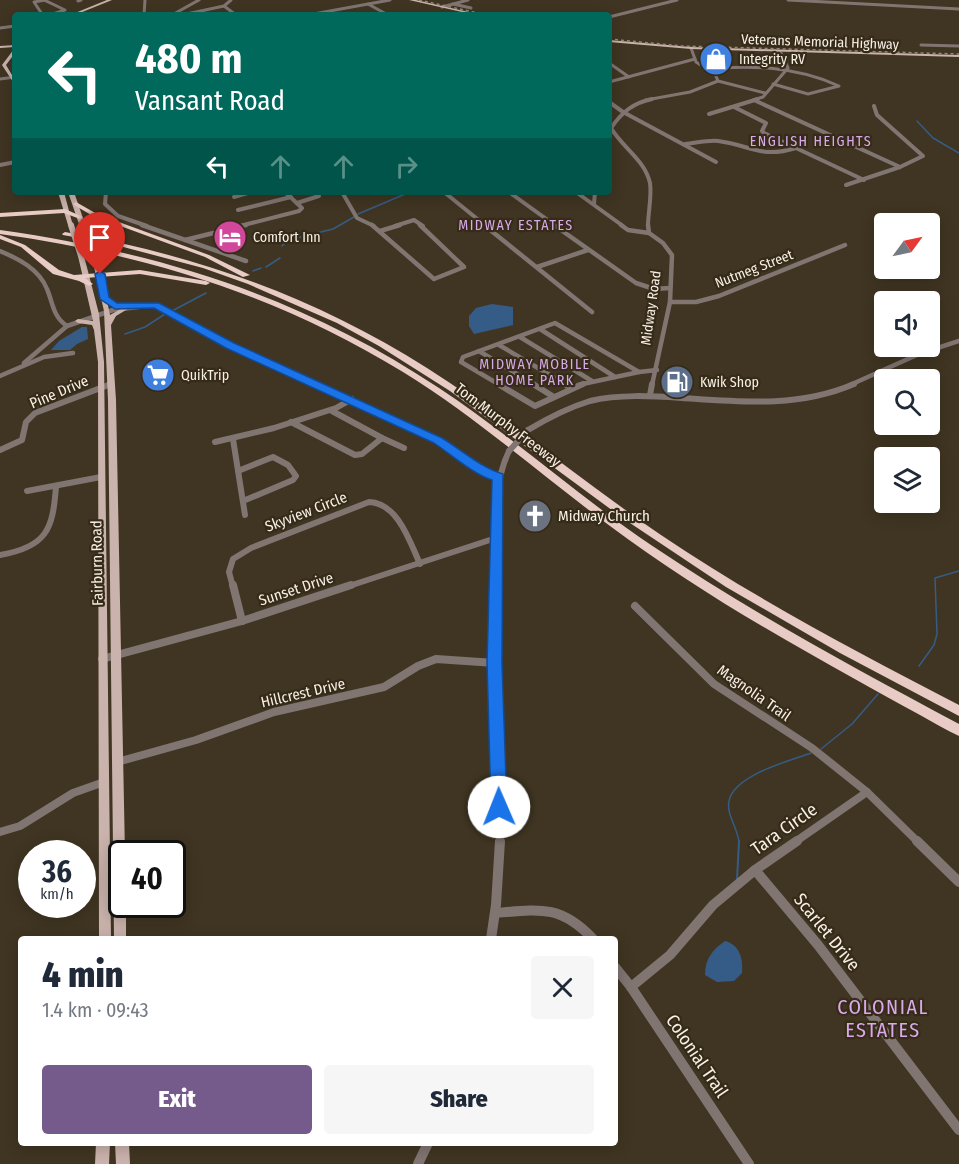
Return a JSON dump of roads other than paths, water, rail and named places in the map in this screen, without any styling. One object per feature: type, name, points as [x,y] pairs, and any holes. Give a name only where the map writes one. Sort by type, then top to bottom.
[{"type":"highway","points":[[48,212],[58,207],[62,195]]},
{"type":"highway","points":[[76,204],[94,215],[207,256],[291,300]]},
{"type":"highway","points":[[0,214],[66,211],[79,216],[94,215]]},
{"type":"highway","points":[[70,223],[79,216]]},
{"type":"highway","name":"Tom Murphy Freeway","points":[[0,225],[81,236],[146,251],[214,271],[291,300],[351,327],[423,369],[655,536],[740,591],[840,649],[959,711]]},
{"type":"highway","name":"Tom Murphy Freeway","points":[[0,232],[68,242],[147,259],[221,282],[278,304],[330,328],[408,371],[468,413],[643,545],[718,594],[828,660],[959,730]]},
{"type":"highway","points":[[0,237],[23,246],[56,272],[89,284]]},
{"type":"highway","points":[[102,285],[118,273]]},
{"type":"highway","points":[[72,277],[148,273],[218,286],[278,304]]},
{"type":"main road","points":[[78,12],[110,0]]},
{"type":"main road","points":[[86,12],[116,0]]},
{"type":"main road","points":[[411,0],[463,12]]},
{"type":"main road","name":"Veterans Memorial Highway","points":[[612,41],[691,48],[959,56]]},
{"type":"main road","points":[[0,61],[12,50]]},
{"type":"main road","points":[[8,78],[4,65],[12,52]]},
{"type":"main road","points":[[0,68],[8,78]]},
{"type":"main road","name":"Fairburn Road","points":[[62,195],[87,275],[98,332],[105,936]]},
{"type":"main road","name":"Fairburn Road","points":[[72,195],[100,274],[107,311],[113,474],[120,936]]},
{"type":"main road","points":[[105,299],[115,306],[128,307]]},
{"type":"main road","points":[[94,304],[82,320],[94,323],[98,332]]},
{"type":"main road","points":[[107,326],[114,315],[128,307]]},
{"type":"main road","points":[[101,446],[105,454],[105,472],[113,474]]},
{"type":"main road","points":[[102,1164],[103,1146]]},
{"type":"main road","points":[[122,1146],[123,1164]]},
{"type":"street","points":[[41,12],[34,2],[45,0],[65,10],[59,12]]},
{"type":"street","points":[[177,12],[199,0]]},
{"type":"street","points":[[196,12],[224,6],[231,0]]},
{"type":"street","points":[[324,12],[390,0]]},
{"type":"street","points":[[442,7],[468,0]]},
{"type":"street","points":[[612,16],[676,0]]},
{"type":"street","points":[[788,0],[959,9]]},
{"type":"street","points":[[368,4],[383,12]]},
{"type":"street","points":[[450,4],[471,8]]},
{"type":"street","points":[[224,6],[232,12]]},
{"type":"street","points":[[921,45],[959,46]]},
{"type":"street","points":[[691,48],[695,59],[704,69],[715,74],[718,81]]},
{"type":"street","points":[[775,51],[781,53],[788,68]]},
{"type":"street","points":[[612,81],[695,59]]},
{"type":"street","points":[[612,65],[629,77]]},
{"type":"street","points":[[709,114],[756,101],[788,68]]},
{"type":"street","points":[[704,69],[788,68],[803,70],[839,86],[808,94],[773,84]]},
{"type":"street","points":[[612,126],[623,112],[645,99],[692,92],[718,81],[765,93]]},
{"type":"street","points":[[756,101],[900,167]]},
{"type":"street","points":[[612,104],[716,162]]},
{"type":"street","points":[[846,185],[900,167],[923,156],[877,115],[874,106]]},
{"type":"street","points":[[734,107],[766,123],[762,131],[764,133],[864,180]]},
{"type":"street","points":[[580,195],[628,230],[649,233],[646,218],[649,180],[645,171],[612,133]]},
{"type":"street","points":[[683,144],[721,141],[768,155],[780,154],[796,148]]},
{"type":"street","points":[[105,195],[104,201],[109,212],[246,261]]},
{"type":"street","points":[[234,197],[241,195]]},
{"type":"street","points":[[185,240],[299,211],[302,208],[289,195]]},
{"type":"street","points":[[344,195],[357,218],[380,231],[434,279],[464,267],[414,220],[380,231]]},
{"type":"street","points":[[448,195],[592,312]]},
{"type":"street","points":[[513,195],[588,250],[644,287],[659,291],[670,288]]},
{"type":"street","points":[[594,204],[595,195]]},
{"type":"street","points":[[297,203],[319,196]]},
{"type":"street","points":[[238,210],[291,197]]},
{"type":"street","name":"Midway Road","points":[[649,233],[663,243],[672,255],[670,302],[650,395]]},
{"type":"street","name":"Nutmeg Street","points":[[670,302],[696,302],[719,296],[839,250],[845,245]]},
{"type":"street","points":[[537,267],[588,250]]},
{"type":"street","points":[[0,251],[22,261],[43,282],[56,316],[67,326]]},
{"type":"street","points":[[24,363],[67,326],[107,311],[155,305],[230,346],[352,399],[438,441],[464,456],[484,473],[497,492]]},
{"type":"street","points":[[639,372],[555,323],[463,357],[461,362],[529,405],[542,405],[571,388],[592,381],[657,370]]},
{"type":"street","points":[[540,329],[615,376]]},
{"type":"street","points":[[520,337],[592,381]]},
{"type":"street","points":[[492,936],[496,913],[500,825],[495,663],[497,492],[504,460],[515,443],[528,430],[552,414],[581,403],[616,396],[650,395],[766,402],[819,397],[849,387],[931,349],[959,341]]},
{"type":"street","points":[[499,345],[571,388]]},
{"type":"street","points":[[479,351],[554,397]]},
{"type":"street","points":[[0,376],[24,363],[51,355],[73,353]]},
{"type":"street","name":"Pine Drive","points":[[0,450],[22,440],[26,422],[35,413],[111,384]]},
{"type":"street","points":[[215,442],[254,435],[332,411],[352,399]]},
{"type":"street","points":[[332,411],[404,448]]},
{"type":"street","points":[[291,422],[355,455],[362,454],[382,438]]},
{"type":"street","points":[[233,439],[245,515]]},
{"type":"street","points":[[238,471],[273,457],[288,465],[296,476],[293,480],[243,501]]},
{"type":"street","points":[[484,473],[500,473]]},
{"type":"street","points":[[27,491],[101,477]]},
{"type":"street","points":[[0,555],[26,547],[47,530],[53,520],[56,486]]},
{"type":"street","name":"Skyview Circle","points":[[242,621],[229,572],[232,559],[250,548],[369,502],[377,500],[385,503],[398,520],[420,564]]},
{"type":"street","name":"Sunset Drive","points":[[102,659],[242,621],[496,538]]},
{"type":"street","name":"Magnolia Trail","points":[[635,606],[714,684],[809,746],[867,792]]},
{"type":"street","name":"Hillcrest Drive","points":[[116,762],[196,740],[274,712],[384,687],[418,666],[436,659],[495,663]]},
{"type":"street","points":[[0,832],[20,826],[78,790],[104,782]]},
{"type":"street","points":[[867,792],[959,882]]},
{"type":"street","name":"Tara Circle","points":[[631,987],[670,955],[713,905],[754,870],[867,792]]},
{"type":"street","name":"Scarlet Drive","points":[[754,870],[825,955],[959,1130]]},
{"type":"street","points":[[496,913],[535,909],[560,911],[581,926],[590,936]]},
{"type":"street","name":"Colonial Trail","points":[[618,971],[749,1164]]},
{"type":"street","points":[[418,1164],[427,1146]]},
{"type":"water","points":[[492,304],[513,307],[513,325],[474,334],[469,326],[469,316],[476,308]]},
{"type":"water","points":[[82,327],[87,327],[88,339],[70,350],[51,350],[59,341]]},
{"type":"water","points":[[725,941],[737,949],[742,963],[742,973],[734,981],[717,982],[705,975],[706,964],[713,951]]},
{"type":"waterway","points":[[917,121],[933,138],[959,153]]},
{"type":"waterway","points":[[358,214],[403,195]]},
{"type":"waterway","points":[[282,246],[288,240],[333,229],[354,217]]},
{"type":"waterway","points":[[266,267],[280,258]]},
{"type":"waterway","points":[[253,271],[261,268]]},
{"type":"waterway","points":[[170,312],[206,293]]},
{"type":"waterway","points":[[125,334],[145,327],[165,314]]},
{"type":"waterway","points":[[919,666],[934,645],[937,634],[935,578],[959,571]]},
{"type":"waterway","points":[[821,749],[852,724],[878,694]]},
{"type":"waterway","points":[[739,842],[729,806],[733,792],[751,776],[811,753]]},
{"type":"waterway","points":[[737,880],[739,842]]},
{"type":"railway","points":[[419,0],[473,12]]},
{"type":"railway","points":[[612,39],[682,46],[959,54]]},
{"type":"place","name":"Integrity RV","points":[[716,59]]},
{"type":"place","name":"Comfort Inn","points":[[230,237]]},
{"type":"place","name":"QuikTrip","points":[[158,375]]},
{"type":"place","name":"Kwik Shop","points":[[677,382]]},
{"type":"place","name":"Midway Church","points":[[535,516]]},
{"type":"district","name":"ENGLISH HEIGHTS","points":[[811,141]]},
{"type":"district","name":"MIDWAY ESTATES","points":[[516,225]]},
{"type":"district","name":"MIDWAY MOBILE HOME PARK","points":[[535,372]]},
{"type":"district","name":"COLONIAL ESTATES","points":[[883,1018]]}]
